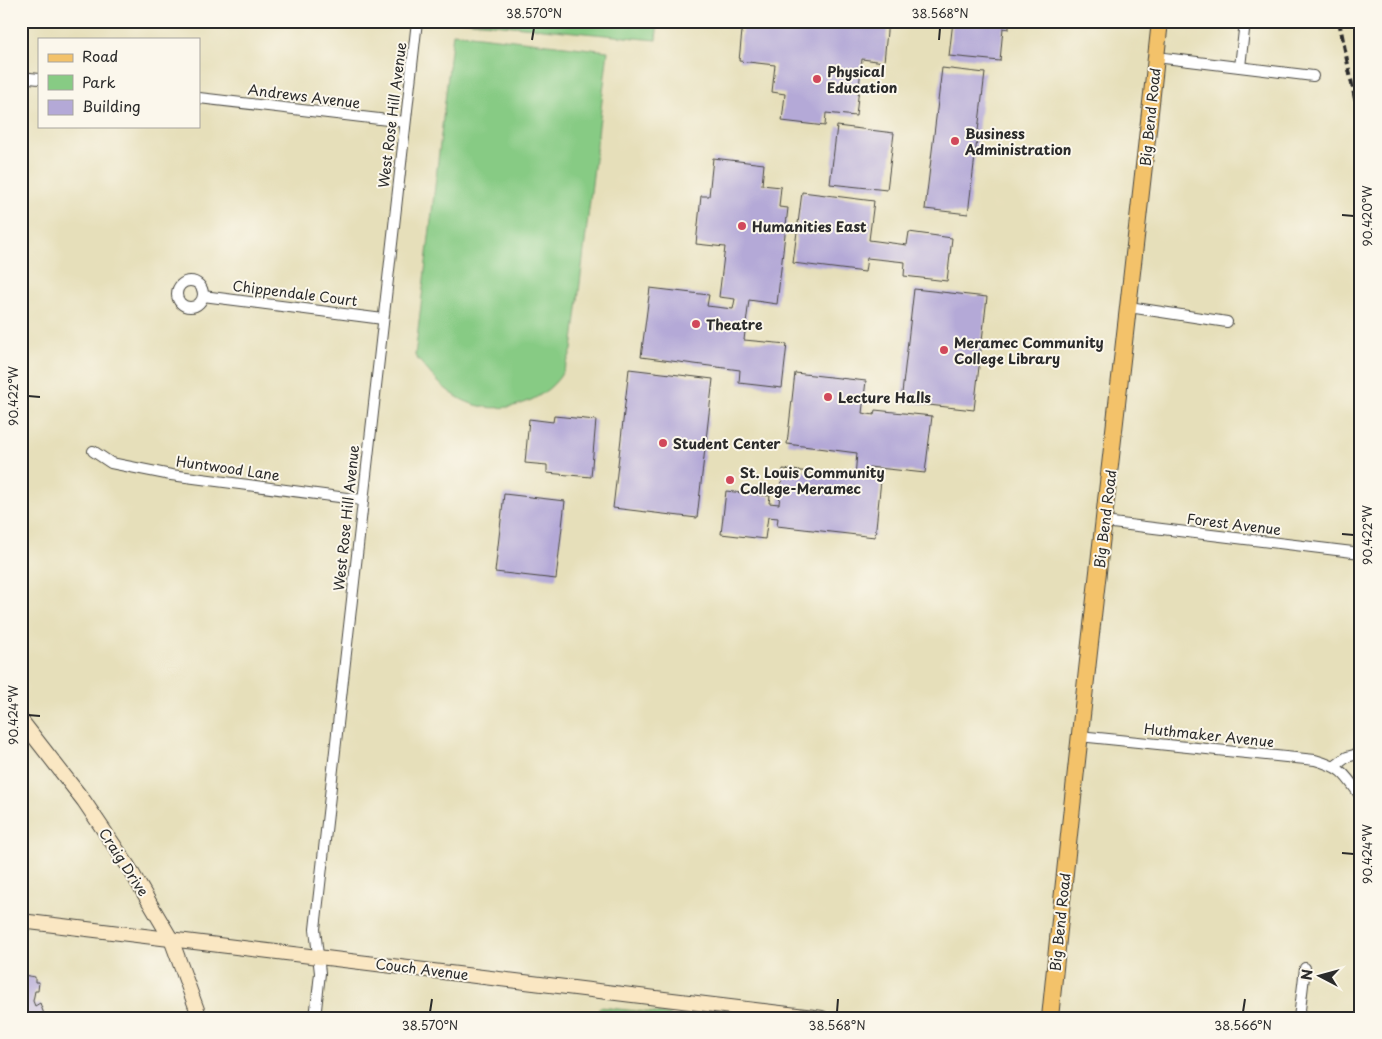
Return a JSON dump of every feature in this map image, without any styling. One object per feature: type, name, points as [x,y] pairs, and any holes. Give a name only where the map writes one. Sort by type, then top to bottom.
[{"type":"main road","name":"Big Bend Road","points":[[1050,1018],[1079,736],[1160,21]]},
{"type":"street","name":"West Rose Hill Avenue","points":[[315,1018],[320,973],[315,928],[417,21]]},
{"type":"street","points":[[1240,67],[1245,21]]},
{"type":"street","points":[[1156,57],[1313,76]]},
{"type":"street","points":[[21,77],[38,79]]},
{"type":"street","name":"Andrews Avenue","points":[[200,98],[405,122]]},
{"type":"street","name":"Chippendale Court","points":[[203,296],[383,319]]},
{"type":"street","points":[[1129,307],[1227,322]]},
{"type":"street","name":"Huntwood Lane","points":[[93,451],[111,463],[171,475],[362,500]]},
{"type":"street","name":"Forest Avenue","points":[[1104,522],[1361,553]]},
{"type":"street","name":"Craig Drive","points":[[21,720],[84,801],[123,857],[170,939],[200,1018]]},
{"type":"street","name":"Huthmaker Avenue","points":[[1079,736],[1315,760],[1341,769],[1360,796]]},
{"type":"street","points":[[1334,766],[1348,757],[1361,754]]},
{"type":"street","name":"Couch Avenue","points":[[21,921],[318,956],[759,1014],[822,1018]]},
{"type":"street","points":[[1299,1018],[1305,968]]},
{"type":"green space","points":[[462,21],[658,21],[656,40]]},
{"type":"green space","points":[[453,33],[608,51],[572,350],[561,375],[548,389],[536,398],[522,404],[507,407],[492,408],[463,400],[441,384],[415,356]]},
{"type":"green space","points":[[600,1007],[671,1015],[670,1018],[595,1018]]},
{"type":"building","name":"Physical Education","points":[[743,21],[888,21],[884,62],[862,59],[856,116],[826,113],[825,126],[782,121],[785,94],[772,92],[775,65],[739,61]]},
{"type":"building","points":[[953,21],[1009,21],[1009,29],[1003,28],[1000,61],[949,56]]},
{"type":"building","name":"Business Administration","points":[[942,68],[985,73],[968,214],[925,209]]},
{"type":"building","points":[[837,126],[894,133],[887,190],[830,184]]},
{"type":"building","points":[[713,158],[764,164],[762,185],[781,187],[779,207],[788,208],[777,304],[749,300],[744,340],[787,344],[782,388],[739,383],[740,370],[641,357],[650,288],[709,295],[707,306],[733,309],[735,299],[719,297],[725,247],[696,244],[701,196],[709,196]]},
{"type":"building","points":[[802,192],[874,201],[869,240],[907,245],[909,232],[952,238],[947,281],[904,276],[905,262],[867,258],[865,272],[793,263]]},
{"type":"building","name":"Meramec Community College Library","points":[[914,289],[987,297],[974,410],[901,402]]},
{"type":"building","name":"Student Center","points":[[629,369],[713,379],[697,518],[613,508]]},
{"type":"building","points":[[795,373],[866,381],[862,413],[874,415],[875,410],[932,416],[925,473],[869,467],[868,478],[881,480],[875,537],[777,526],[778,518],[768,517],[765,539],[721,534],[726,491],[770,496],[769,503],[779,504],[783,469],[855,477],[857,453],[787,444]]},
{"type":"building","points":[[554,416],[596,420],[591,477],[547,473],[547,465],[525,463],[529,419],[553,422]]},
{"type":"building","points":[[504,494],[565,501],[556,579],[495,572]]},
{"type":"building","points":[[23,975],[35,977],[35,982],[39,982],[38,991],[35,991],[33,1001],[35,1006],[40,1003],[45,1017],[48,1016],[49,1018],[21,1018],[21,978],[23,979]]},
{"type":"railway","points":[[1339,21],[1361,128]]},
{"type":"place","name":"Physical Education","points":[[817,79]]},
{"type":"place","name":"Business Administration","points":[[955,141]]},
{"type":"place","name":"Humanities East","points":[[742,226]]},
{"type":"place","name":"Theatre","points":[[696,324]]},
{"type":"place","name":"Meramec Community College Library","points":[[944,350]]},
{"type":"place","name":"Lecture Halls","points":[[828,397]]},
{"type":"place","name":"Student Center","points":[[663,443]]},
{"type":"place","name":"St. Louis Community College-Meramec","points":[[730,480]]}]
